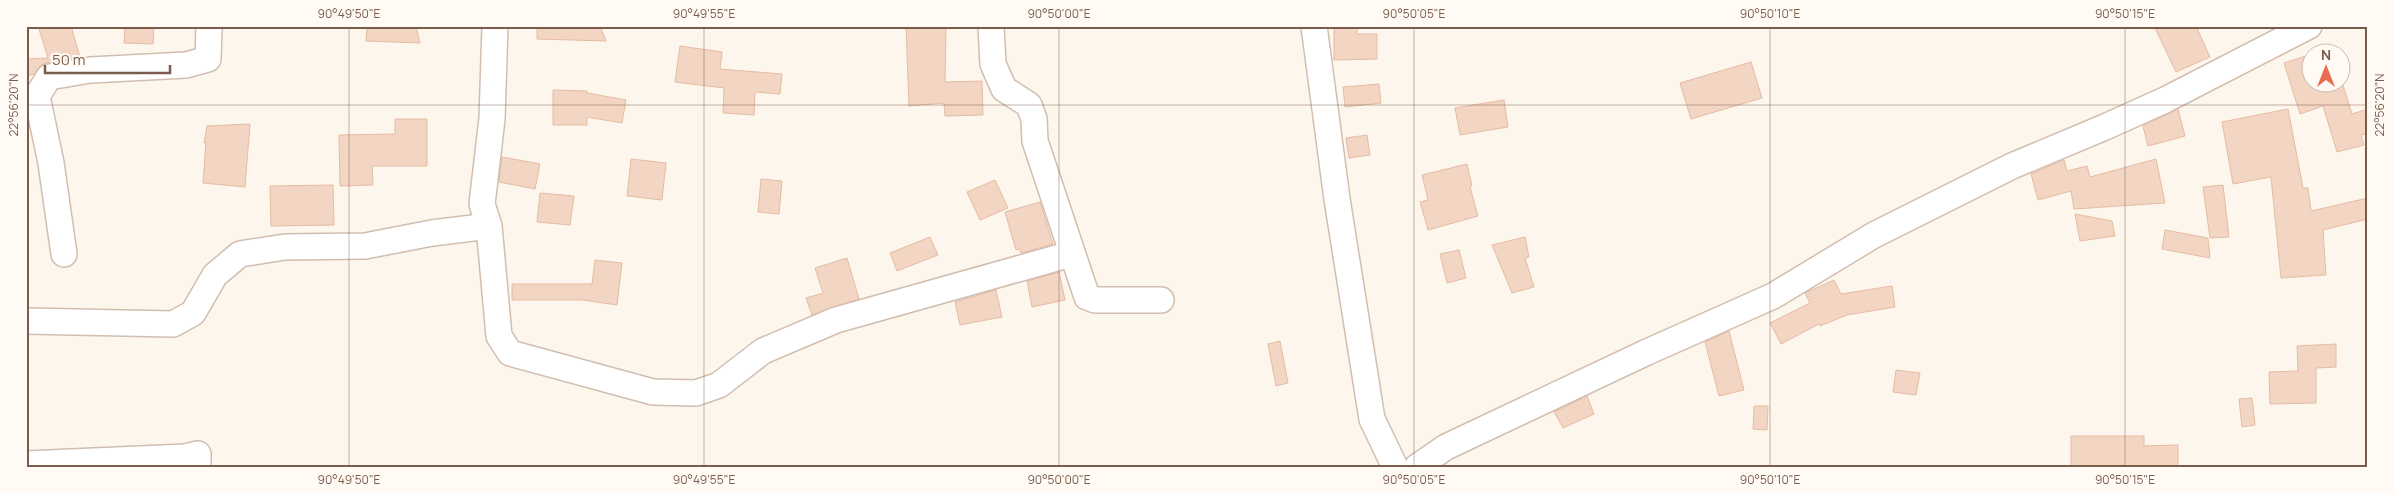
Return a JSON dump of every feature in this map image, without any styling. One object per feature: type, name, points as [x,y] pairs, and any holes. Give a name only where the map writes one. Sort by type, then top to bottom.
[{"type":"street","points":[[64,254],[51,163],[37,96],[49,77],[90,70],[186,65],[208,59],[209,26]]},
{"type":"street","points":[[495,26],[492,119],[482,204],[489,226],[499,336],[510,353],[653,392],[696,393],[719,385],[763,351],[836,320],[1071,254]]},
{"type":"street","points":[[991,26],[993,64],[1004,89],[1029,105],[1034,119],[1035,141],[1071,254],[1087,297],[1095,300],[1161,300]]},
{"type":"street","points":[[1314,26],[1337,199],[1372,419],[1392,460]]},
{"type":"street","points":[[1417,467],[1446,447],[1645,353],[1773,296],[1874,235],[2012,166],[2131,116],[2309,26]]},
{"type":"street","points":[[26,321],[174,324],[193,313],[215,275],[240,254],[285,247],[365,246],[432,233],[489,226]]},
{"type":"street","points":[[26,464],[185,457],[198,454],[198,467]]},
{"type":"building","points":[[38,26],[71,26],[80,57],[46,63],[41,65],[34,74],[26,76],[26,59],[48,58]]},
{"type":"building","points":[[125,26],[154,26],[153,44],[124,43]]},
{"type":"building","points":[[367,26],[416,26],[420,43],[366,41]]},
{"type":"building","points":[[537,26],[600,26],[606,41],[537,39]]},
{"type":"building","points":[[906,26],[946,26],[945,82],[982,81],[983,115],[945,116],[944,103],[909,106]]},
{"type":"building","points":[[1334,26],[1357,26],[1357,34],[1377,34],[1377,59],[1334,60]]},
{"type":"building","points":[[2154,26],[2196,26],[2210,57],[2176,72]]},
{"type":"building","points":[[680,46],[722,52],[720,69],[782,74],[780,94],[755,92],[754,115],[723,113],[724,88],[675,82]]},
{"type":"building","points":[[2302,57],[2302,92],[2345,92],[2352,114],[2368,109],[2368,134],[2361,135],[2364,145],[2337,152],[2323,106],[2300,114],[2284,63]]},
{"type":"building","points":[[1751,62],[1762,98],[1691,119],[1680,83]]},
{"type":"building","points":[[1379,84],[1381,103],[1345,107],[1343,87]]},
{"type":"building","points":[[553,90],[587,91],[587,93],[626,100],[622,123],[587,117],[587,125],[553,125]]},
{"type":"building","points":[[1504,100],[1508,127],[1460,135],[1455,108]]},
{"type":"building","points":[[2178,109],[2185,136],[2148,146],[2143,126]]},
{"type":"building","points":[[2288,109],[2303,188],[2308,188],[2311,211],[2368,198],[2368,219],[2323,230],[2326,275],[2281,278],[2271,177],[2233,184],[2222,122]]},
{"type":"building","points":[[395,119],[427,119],[427,166],[372,166],[373,185],[340,186],[339,135],[395,134]]},
{"type":"building","points":[[250,124],[245,187],[203,183],[206,142],[204,143],[207,126]]},
{"type":"building","points":[[1367,135],[1370,155],[1349,158],[1346,138]]},
{"type":"building","points":[[502,157],[540,164],[535,189],[499,182]]},
{"type":"building","points":[[631,159],[666,163],[662,200],[627,196]]},
{"type":"building","points":[[2156,159],[2165,203],[2074,209],[2071,191],[2038,200],[2031,174],[2064,160],[2067,171],[2087,166],[2090,177]]},
{"type":"building","points":[[1467,164],[1472,186],[1470,187],[1478,216],[1428,230],[1420,202],[1428,200],[1422,175]]},
{"type":"building","points":[[761,179],[782,181],[779,214],[758,212]]},
{"type":"building","points":[[995,180],[1008,208],[980,220],[967,192]]},
{"type":"building","points":[[333,185],[334,225],[271,226],[270,186]]},
{"type":"building","points":[[2223,185],[2229,237],[2210,238],[2203,187]]},
{"type":"building","points":[[540,193],[574,196],[570,225],[537,222]]},
{"type":"building","points":[[1040,202],[1053,244],[1021,253],[1020,249],[1016,250],[1005,212]]},
{"type":"building","points":[[2075,214],[2112,221],[2115,236],[2080,241]]},
{"type":"building","points":[[2165,230],[2208,238],[2210,258],[2162,249]]},
{"type":"building","points":[[930,237],[938,255],[897,271],[890,253]]},
{"type":"building","points":[[1525,237],[1529,257],[1525,258],[1534,287],[1512,293],[1492,245]]},
{"type":"building","points":[[1459,250],[1466,278],[1447,283],[1440,254]]},
{"type":"building","points":[[847,258],[859,299],[812,315],[806,298],[823,293],[815,268]]},
{"type":"building","points":[[595,260],[622,263],[617,305],[583,300],[512,300],[512,284],[592,284]]},
{"type":"building","points":[[1059,272],[1065,300],[1032,307],[1027,281]]},
{"type":"building","points":[[1834,280],[1841,294],[1892,286],[1895,307],[1847,315],[1820,326],[1819,324],[1781,344],[1770,323],[1810,303],[1805,293]]},
{"type":"building","points":[[996,290],[1002,317],[960,325],[955,302]]},
{"type":"building","points":[[1729,331],[1744,390],[1719,396],[1705,342]]},
{"type":"building","points":[[1280,341],[1288,383],[1276,386],[1268,344]]},
{"type":"building","points":[[2336,344],[2336,367],[2316,368],[2316,403],[2270,404],[2269,372],[2298,371],[2297,346]]},
{"type":"building","points":[[1896,370],[1920,373],[1916,395],[1893,392]]},
{"type":"building","points":[[1587,396],[1594,414],[1563,428],[1554,412]]},
{"type":"building","points":[[2252,398],[2255,425],[2242,427],[2239,399]]},
{"type":"building","points":[[1754,406],[1768,406],[1767,430],[1753,429]]},
{"type":"building","points":[[2071,436],[2144,436],[2144,446],[2178,445],[2178,467],[2071,467]]}]
